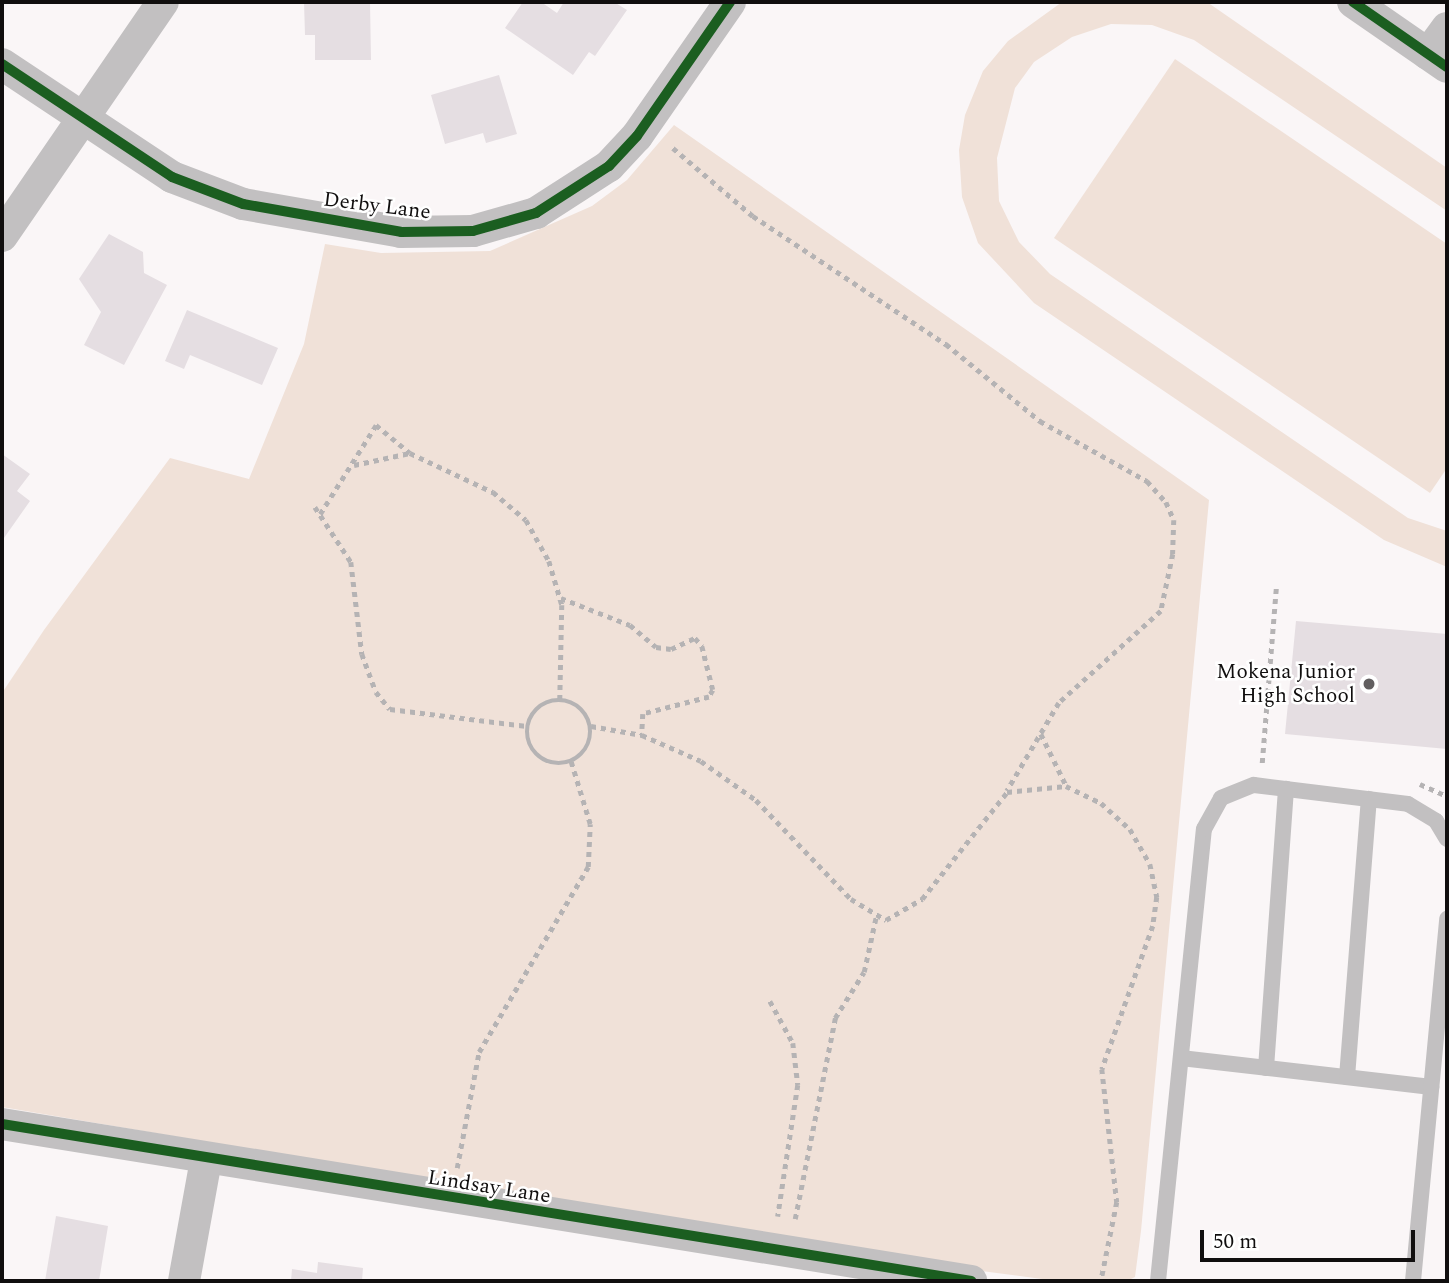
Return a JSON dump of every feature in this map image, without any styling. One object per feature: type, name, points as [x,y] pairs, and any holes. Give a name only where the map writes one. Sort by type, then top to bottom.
[{"type":"street","points":[[2,236],[163,2]]},
{"type":"street","name":"Derby Lane","points":[[2,64],[172,177],[243,204],[401,232],[473,231],[536,213],[609,166],[642,129],[730,2]]},
{"type":"street","points":[[1353,2],[1438,60],[1447,28]]},
{"type":"street","name":"Lindsay Lane","points":[[2,1124],[453,1200],[778,1268],[971,1281]]},
{"type":"street","points":[[184,1281],[206,1160]]},
{"type":"lane","points":[[1158,1281],[1204,830],[1221,798],[1254,785],[1408,804],[1436,821],[1447,839]]},
{"type":"lane","points":[[1266,1068],[1286,789]]},
{"type":"lane","points":[[1347,1077],[1369,799]]},
{"type":"lane","points":[[1413,1281],[1447,919]]},
{"type":"lane","points":[[1181,1058],[1431,1087]]},
{"type":"path","points":[[591,726],[642,735],[701,761],[756,800],[876,917],[886,920],[922,899],[1007,792],[1059,703],[1161,611],[1173,554],[1174,520],[1166,502],[1146,481],[1041,421],[946,344],[753,216],[673,148]]},
{"type":"path","points":[[320,514],[376,425],[410,453],[493,492],[526,520],[560,598],[560,700]]},
{"type":"path","points":[[353,465],[410,453]]},
{"type":"path","points":[[315,507],[351,562],[362,654],[376,692],[390,709],[527,726]]},
{"type":"path","points":[[1262,767],[1276,589]]},
{"type":"path","points":[[560,598],[630,625],[656,647],[671,649],[695,638],[702,646],[713,690],[709,697],[643,714],[642,735]]},
{"type":"path","points":[[560,700],[577,705],[591,726],[586,751],[571,762],[540,759],[531,750],[527,726],[541,705],[560,700]]},
{"type":"path","points":[[1041,734],[1066,786]]},
{"type":"path","points":[[453,1200],[479,1052],[588,867],[590,824],[571,762]]},
{"type":"path","points":[[1007,792],[1066,786],[1101,803],[1130,829],[1150,864],[1157,897],[1153,926],[1102,1069],[1117,1202],[1101,1281]]},
{"type":"path","points":[[795,1219],[835,1018],[864,972],[876,917]]},
{"type":"path","points":[[770,1001],[793,1043],[798,1085],[778,1216]]},
{"type":"shaded area","points":[[1062,2],[1207,2],[1447,168],[1447,211],[1194,40],[1152,25],[1111,24],[1072,37],[1034,62],[1015,88],[997,158],[999,201],[1019,242],[1050,274],[1408,518],[1447,531],[1447,567],[1384,540],[1034,303],[978,243],[962,197],[959,150],[965,115],[983,71],[1008,41]]},
{"type":"shaded area","points":[[1175,59],[1447,244],[1447,468],[1430,493],[1054,238]]},
{"type":"shaded area","points":[[674,125],[1209,500],[1141,1231],[1135,1277],[1127,1281],[1057,1281],[913,1262],[2,1107],[2,693],[44,630],[170,458],[249,479],[304,344],[325,244],[381,253],[490,251],[592,206],[627,180]]},
{"type":"building","points":[[304,2],[370,2],[371,60],[315,60],[315,35],[305,35]]},
{"type":"building","points":[[523,2],[541,2],[557,13],[564,2],[614,2],[627,10],[595,56],[589,52],[573,75],[505,28]]},
{"type":"building","points":[[499,75],[517,134],[486,143],[483,133],[445,144],[431,95]]},
{"type":"building","points":[[109,234],[143,252],[144,273],[167,285],[124,365],[84,345],[101,312],[79,279]]},
{"type":"building","points":[[187,310],[278,348],[262,385],[190,355],[184,369],[165,361]]},
{"type":"building","points":[[2,454],[30,474],[17,491],[30,501],[4,538]]},
{"type":"building","name":"Mokena Junior High School","points":[[1296,621],[1447,634],[1447,749],[1285,734]]},
{"type":"building","points":[[56,1216],[108,1226],[99,1281],[45,1281]]},
{"type":"building","points":[[318,1262],[363,1268],[362,1281],[291,1281],[292,1269],[317,1273]]},
{"type":"cycle path","points":[[2,64],[172,177],[243,204],[401,232],[473,231],[536,213],[609,166],[637,136],[730,2]]},
{"type":"cycle path","points":[[1353,2],[1447,67]]},
{"type":"cycle path","points":[[2,1124],[971,1281]]},
{"type":"place","name":"Mokena Junior High School","points":[[1369,684]]}]
